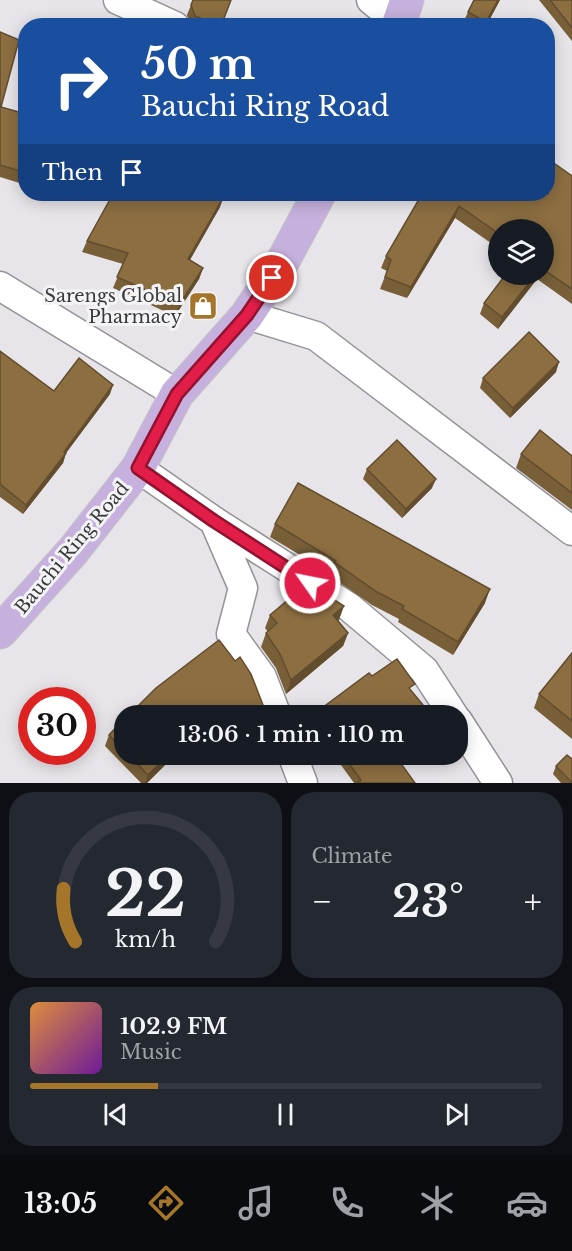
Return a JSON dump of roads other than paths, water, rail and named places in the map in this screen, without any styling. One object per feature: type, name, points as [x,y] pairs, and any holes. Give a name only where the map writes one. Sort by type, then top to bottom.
[{"type":"main road","name":"Bauchi Ring Road","points":[[0,632],[73,551],[138,468],[177,394],[247,315],[284,259],[315,201]]},
{"type":"street","points":[[118,0],[157,18]]},
{"type":"street","points":[[371,0],[401,16]]},
{"type":"street","points":[[0,286],[177,394]]},
{"type":"street","points":[[247,315],[315,336],[572,531]]},
{"type":"street","points":[[138,468],[214,521],[349,607],[424,670],[447,705]]},
{"type":"street","points":[[214,521],[243,588],[231,634],[262,678],[273,705]]},
{"type":"street","points":[[468,736],[498,783]]},
{"type":"street","points":[[296,765],[303,783]]},
{"type":"place","name":"Sarengs Global Pharmacy","points":[[203,306]]}]
